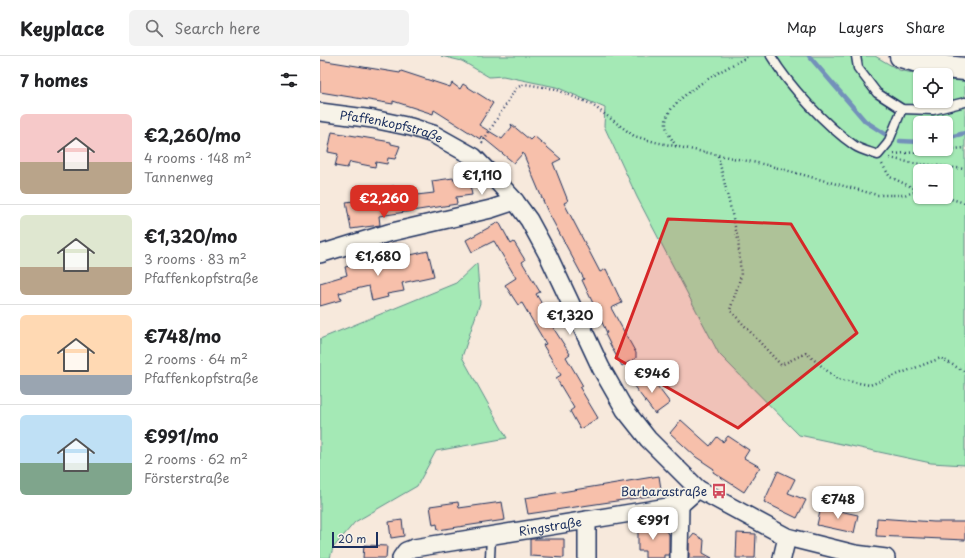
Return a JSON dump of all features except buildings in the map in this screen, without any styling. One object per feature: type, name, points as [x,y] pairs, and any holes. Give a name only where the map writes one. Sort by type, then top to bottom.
[{"type":"main road","points":[[901,56],[934,66],[965,69]]},
{"type":"street","name":"Pfaffenkopfstraße","points":[[320,112],[410,127],[433,134],[474,157],[515,200],[529,220],[548,255],[601,368],[625,410],[648,439],[698,489],[787,537],[855,554],[886,558]]},
{"type":"street","points":[[320,254],[388,233],[491,210],[515,200]]},
{"type":"street","points":[[679,558],[680,505],[698,489]]},
{"type":"street","name":"Ringstraße","points":[[401,558],[406,551],[414,548],[680,505]]},
{"type":"street","points":[[587,520],[587,558]]},
{"type":"street","points":[[782,558],[787,537]]},
{"type":"lane","points":[[771,56],[792,84],[824,120],[856,147],[878,155],[888,143],[902,109]]},
{"type":"lane","points":[[856,56],[858,68],[877,93],[902,109],[933,110],[965,102]]},
{"type":"lane","points":[[490,558],[491,536]]},
{"type":"path","points":[[677,147],[667,131],[666,120],[676,103],[713,75],[749,56]]},
{"type":"path","points":[[474,157],[514,92],[519,86],[525,84],[555,89],[591,104],[634,136],[677,147],[767,165],[877,195],[904,195],[913,193]]},
{"type":"path","points":[[878,155],[965,148]]},
{"type":"path","points":[[718,155],[738,239],[741,276],[730,310],[781,365],[806,353],[837,379],[870,385],[942,358],[965,372]]},
{"type":"path","points":[[878,155],[912,163],[965,168]]},
{"type":"path","points":[[878,155],[885,172],[890,177],[913,188]]},
{"type":"path","points":[[953,200],[965,203]]},
{"type":"highlighted area","points":[[668,219],[791,224],[857,333],[738,428],[616,358]]},
{"type":"green space","points":[[441,56],[875,56],[899,70],[913,73],[913,108],[953,108],[953,80],[965,81],[965,465],[931,463],[799,435],[719,354],[637,197],[604,126],[605,108],[556,87],[503,76],[489,77],[462,61]]},
{"type":"green space","points":[[477,263],[480,303],[462,357],[507,438],[436,451],[417,486],[355,522],[333,548],[330,558],[320,558],[320,339],[456,283]]},
{"type":"waterway","points":[[809,56],[865,121],[885,134]]},
{"type":"waterway","points":[[953,136],[965,133]]},
{"type":"waterway","points":[[900,141],[913,142]]},
{"type":"place","name":"Barbarastraße","points":[[719,491]]}]
